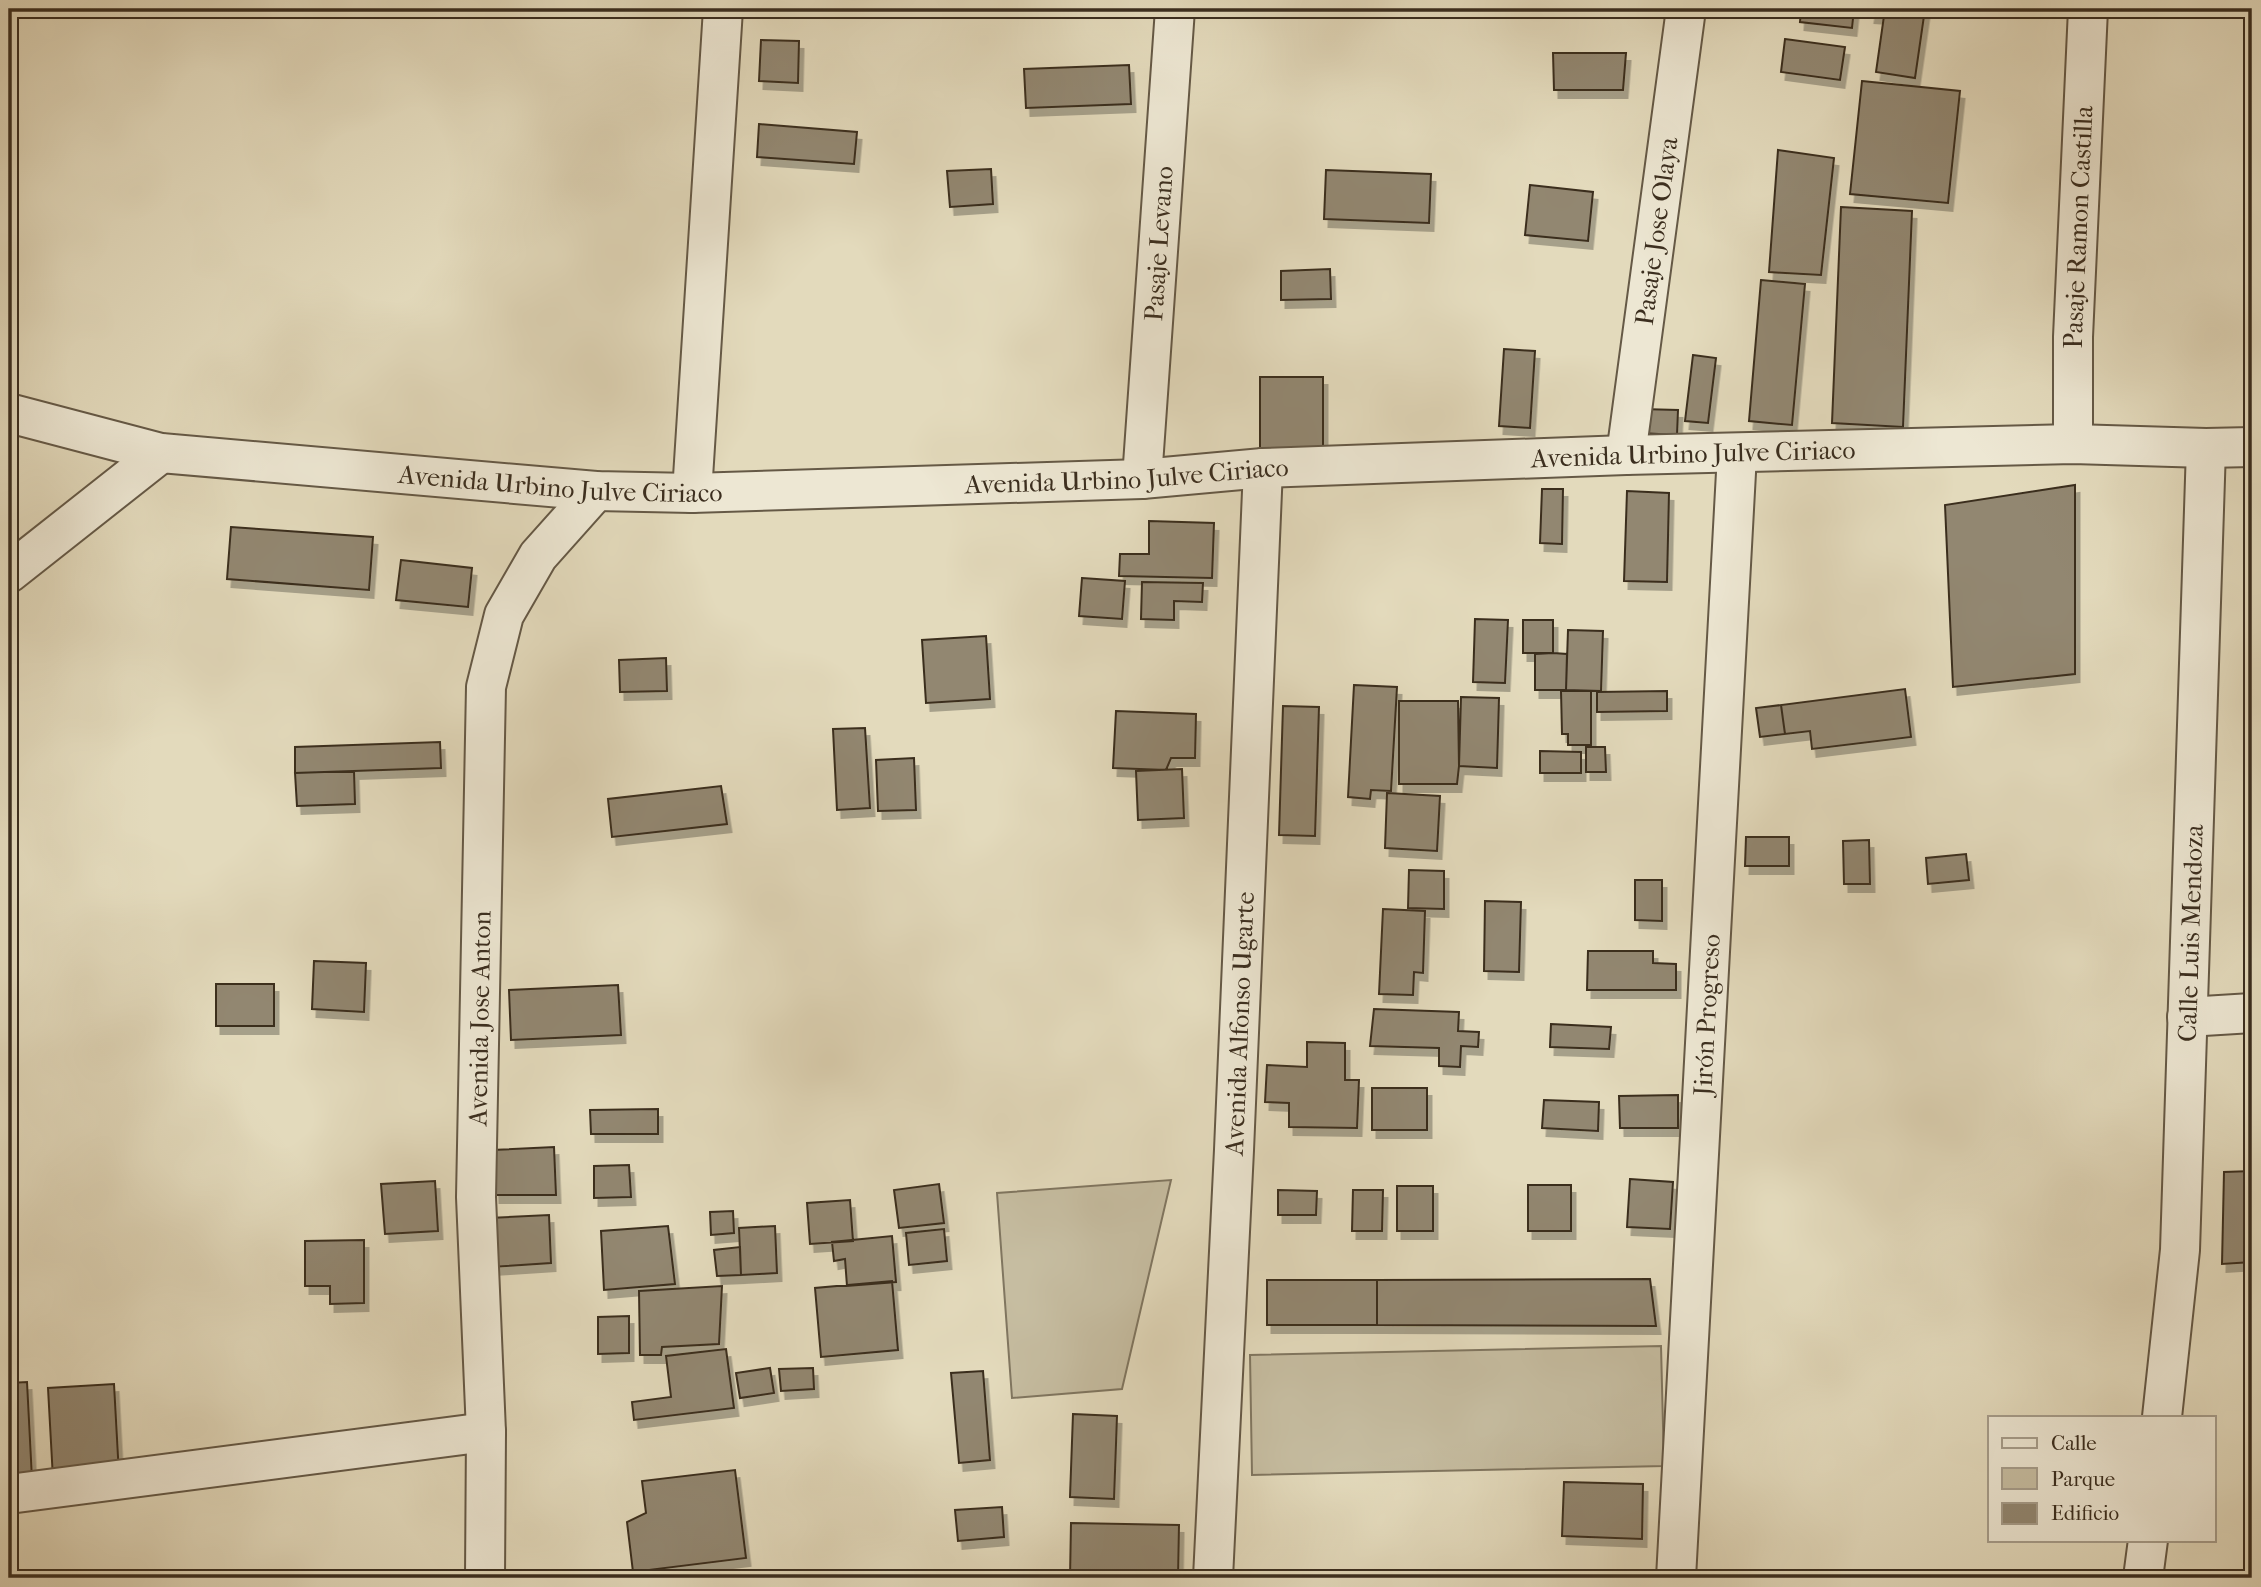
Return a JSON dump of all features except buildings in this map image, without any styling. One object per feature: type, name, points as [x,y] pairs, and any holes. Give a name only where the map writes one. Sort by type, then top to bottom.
[{"type":"street","points":[[692,492],[723,9]]},
{"type":"street","name":"Pasaje Levano","points":[[1142,479],[1175,9]]},
{"type":"street","name":"Pasaje Jose Olaya","points":[[1626,455],[1686,9]]},
{"type":"street","name":"Pasaje Ramon Castilla","points":[[2073,444],[2073,337],[2088,9]]},
{"type":"street","name":"Avenida Urbino Julve Ciriaco","points":[[9,413],[161,453],[596,491],[692,492],[1142,479],[1263,468],[1626,455],[2073,444],[2252,447]]},
{"type":"street","name":"Calle Luis Mendoza","points":[[2162,1416],[2180,1250],[2206,448]]},
{"type":"street","points":[[9,573],[161,453]]},
{"type":"street","name":"Jirón Progreso","points":[[1676,1578],[1737,454]]},
{"type":"street","name":"Avenida Alfonso Ugarte","points":[[1213,1578],[1263,468]]},
{"type":"street","name":"Avenida Jose Anton","points":[[485,1578],[486,1432],[476,1197],[486,687],[504,615],[538,556],[596,491]]},
{"type":"street","points":[[2188,1017],[2252,1013]]},
{"type":"street","points":[[9,1494],[486,1432]]},
{"type":"street","points":[[2143,1578],[2148,1542]]},
{"type":"green space","points":[[1171,1180],[1122,1389],[1012,1398],[997,1193]]},
{"type":"green space","points":[[1661,1346],[1664,1466],[1252,1475],[1250,1355]]}]
